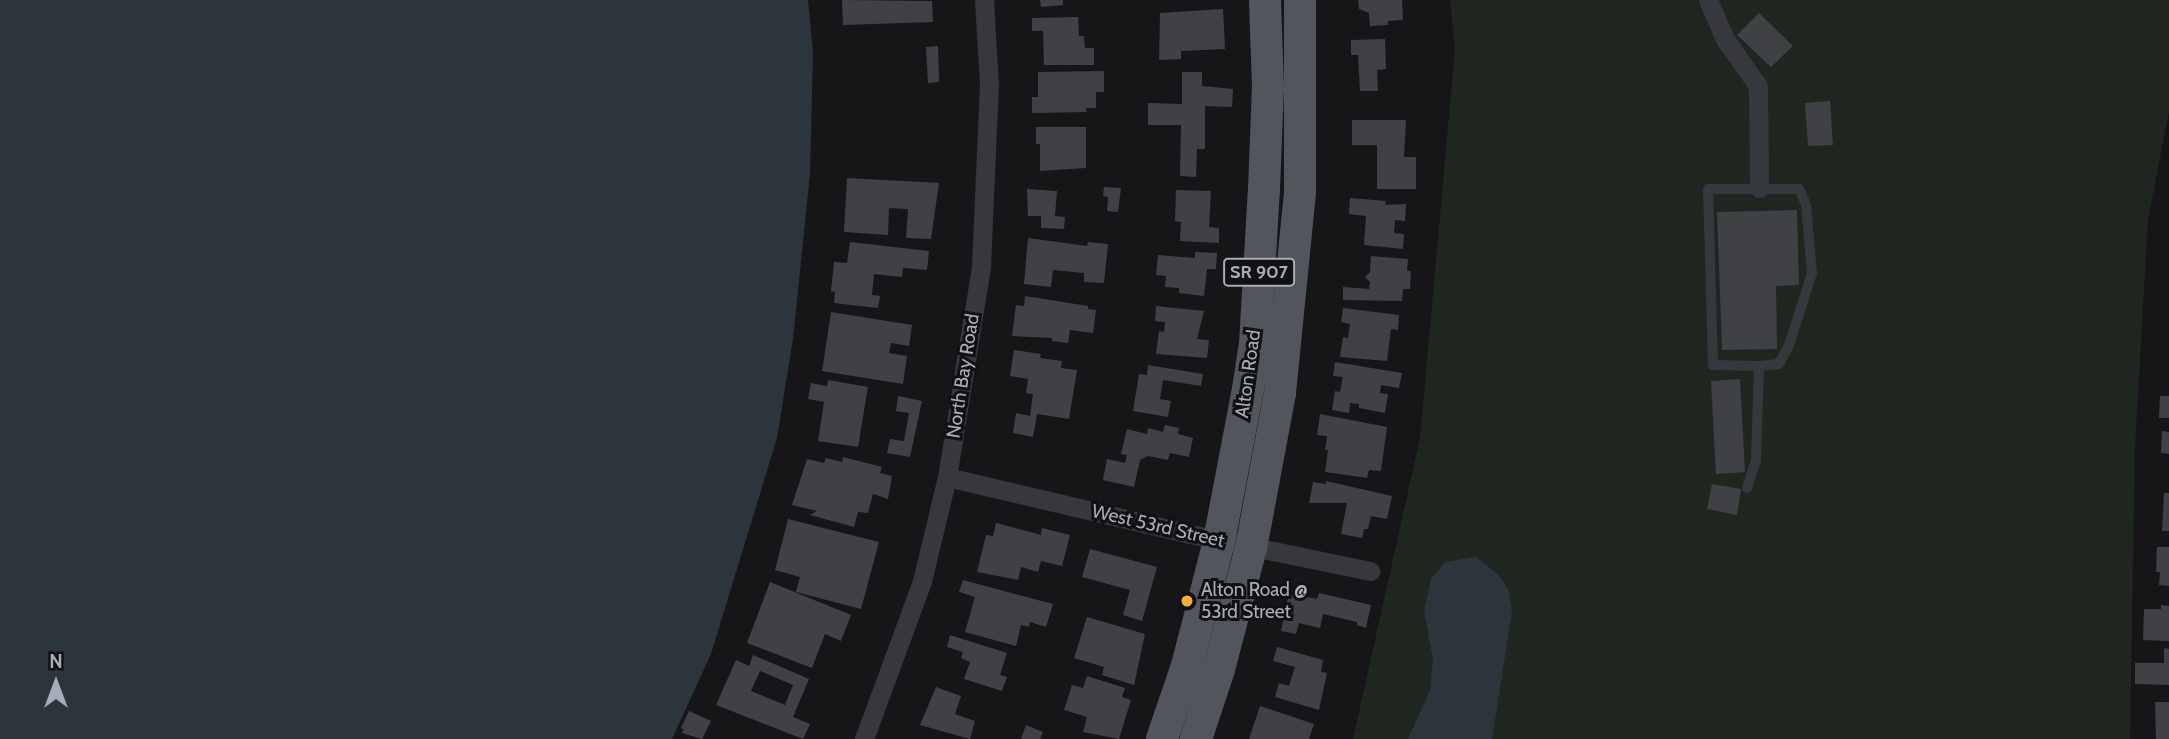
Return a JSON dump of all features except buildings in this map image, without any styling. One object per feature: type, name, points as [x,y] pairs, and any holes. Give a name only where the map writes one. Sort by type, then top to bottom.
[{"type":"main road","name":"Alton Road","points":[[1162,739],[1187,666],[1219,541],[1255,344],[1268,100],[1265,0]]},
{"type":"main road","name":"Alton Road","points":[[1196,739],[1219,669],[1251,548],[1279,393],[1300,194],[1300,0]]},
{"type":"street","name":"North Bay Road","points":[[864,739],[922,581],[947,477],[981,266],[989,86],[984,0]]},
{"type":"street","points":[[1708,0],[1725,39],[1758,86],[1759,188]]},
{"type":"street","name":"West 53rd Street","points":[[947,477],[1219,541],[1370,571]]},
{"type":"lane","points":[[1759,188],[1799,189],[1806,205],[1810,230],[1812,273],[1789,345],[1779,364],[1713,365],[1709,189],[1759,188]]},
{"type":"lane","points":[[1747,488],[1756,460],[1759,366]]},
{"type":"shaded area","points":[[0,0],[808,0],[813,52],[810,174],[793,339],[777,438],[711,654],[672,739],[0,739]]},
{"type":"shaded area","points":[[1450,0],[2169,0],[2169,111],[2148,220],[2135,448],[2130,739],[1353,739],[1420,438],[1455,49]]},
{"type":"shaded area","points":[[1476,557],[1500,576],[1509,591],[1512,612],[1492,739],[1408,739],[1430,690],[1433,660],[1424,610],[1431,579],[1445,562]]},
{"type":"place","name":"Alton Road @ 53rd Street","points":[[1187,601]]}]
